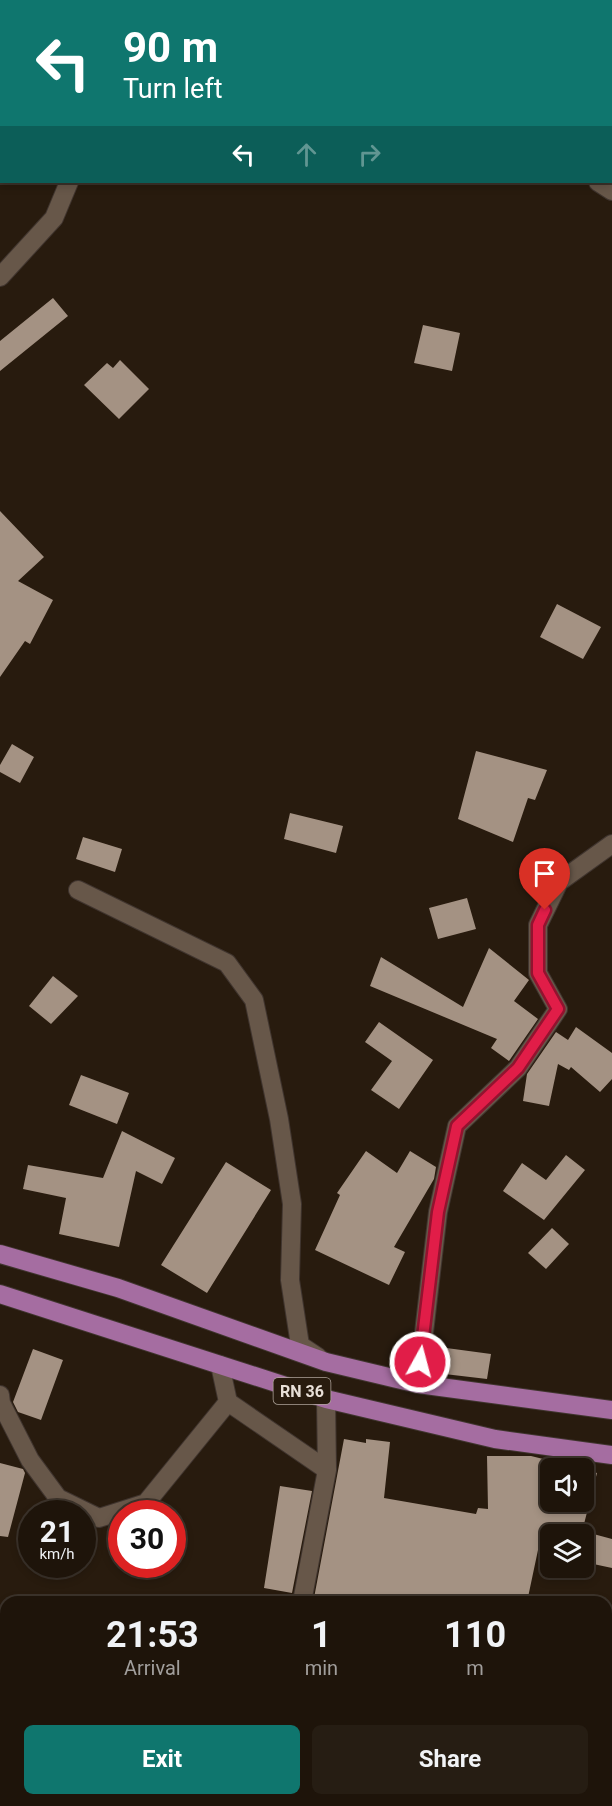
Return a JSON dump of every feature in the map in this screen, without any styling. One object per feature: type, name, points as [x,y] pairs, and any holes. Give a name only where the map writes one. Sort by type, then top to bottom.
[{"type":"main road","name":"RN 36","points":[[0,1254],[118,1288],[326,1362],[418,1384],[612,1410]]},
{"type":"main road","name":"RN 36","points":[[0,1294],[326,1399],[495,1439],[612,1455]]},
{"type":"street","points":[[0,277],[54,218],[69,183]]},
{"type":"street","points":[[599,183],[612,191]]},
{"type":"street","points":[[418,1384],[438,1212],[457,1126],[518,1068],[558,1009],[538,973],[538,925],[559,882],[612,844]]},
{"type":"street","points":[[78,890],[227,963],[254,1000],[279,1119],[292,1204],[290,1280],[300,1345],[326,1362]]},
{"type":"street","points":[[220,1365],[228,1402],[327,1470]]},
{"type":"street","points":[[0,1395],[1,1403],[30,1460],[58,1497],[99,1518],[146,1503],[228,1402]]},
{"type":"street","points":[[303,1596],[327,1470],[326,1399]]},
{"type":"building","points":[[53,298],[68,316],[0,371],[0,341]]},
{"type":"building","points":[[423,325],[460,333],[452,371],[414,363]]},
{"type":"building","points":[[120,360],[149,389],[119,419],[84,385],[107,363],[113,368]]},
{"type":"building","points":[[0,511],[44,557],[18,581],[53,600],[30,644],[25,641],[0,677]]},
{"type":"building","points":[[557,604],[601,627],[583,659],[540,637]]},
{"type":"building","points":[[12,744],[34,757],[20,783],[0,772],[0,765]]},
{"type":"building","points":[[476,751],[547,770],[535,800],[528,798],[513,842],[458,819]]},
{"type":"building","points":[[290,813],[343,826],[336,853],[284,839]]},
{"type":"building","points":[[83,837],[122,849],[115,872],[76,859]]},
{"type":"building","points":[[467,898],[476,929],[438,939],[429,908]]},
{"type":"building","points":[[489,948],[529,980],[514,1001],[538,1019],[509,1061],[491,1048],[497,1039],[370,986],[381,957],[463,1007]]},
{"type":"building","points":[[53,976],[78,996],[51,1024],[29,1006]]},
{"type":"building","points":[[379,1022],[433,1060],[399,1109],[371,1090],[392,1061],[365,1042]]},
{"type":"building","points":[[576,1027],[612,1053],[612,1079],[600,1092],[571,1067],[569,1070],[558,1064],[549,1106],[523,1101],[527,1074],[556,1032],[568,1040]]},
{"type":"building","points":[[81,1075],[129,1093],[117,1124],[69,1105]]},
{"type":"building","points":[[122,1131],[175,1158],[162,1184],[136,1171],[119,1247],[59,1234],[66,1198],[23,1189],[28,1165],[103,1178]]},
{"type":"building","points":[[366,1151],[397,1173],[410,1151],[436,1167],[434,1179],[394,1247],[405,1252],[389,1285],[315,1250],[340,1195],[337,1193]]},
{"type":"building","points":[[566,1155],[585,1170],[544,1220],[503,1191],[522,1163],[546,1180]]},
{"type":"building","points":[[226,1162],[271,1190],[207,1293],[161,1265]]},
{"type":"building","points":[[552,1228],[569,1244],[546,1269],[528,1253]]},
{"type":"building","points":[[439,1347],[491,1354],[487,1379],[436,1373]]},
{"type":"building","points":[[33,1349],[63,1360],[41,1420],[18,1412],[13,1402]]},
{"type":"building","points":[[344,1439],[366,1443],[366,1439],[390,1442],[384,1498],[476,1514],[478,1508],[488,1509],[487,1456],[531,1456],[540,1458],[540,1512],[587,1512],[584,1524],[540,1524],[540,1550],[538,1550],[528,1596],[314,1596]]},
{"type":"building","points":[[0,1463],[23,1469],[25,1473],[8,1537],[0,1536]]},
{"type":"building","points":[[280,1486],[312,1491],[292,1593],[264,1588]]},
{"type":"building","points":[[594,1534],[612,1539],[612,1568],[594,1564]]},
{"type":"route","points":[[420,1362],[438,1212],[457,1126],[518,1068],[558,1009],[538,973],[538,925],[545,910]]}]
